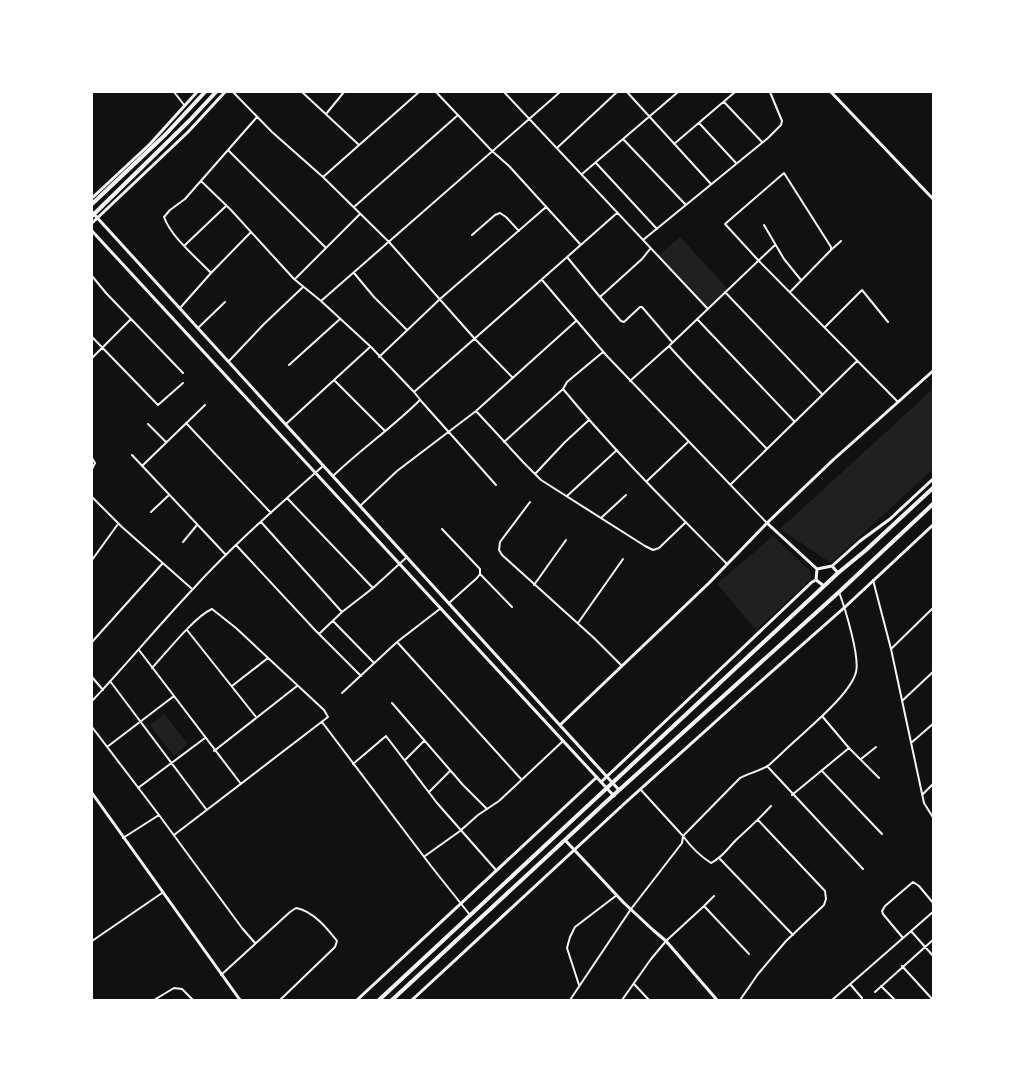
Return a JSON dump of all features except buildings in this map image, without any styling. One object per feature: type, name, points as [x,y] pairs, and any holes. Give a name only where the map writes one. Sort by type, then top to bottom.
[{"type":"main road","points":[[92,204],[165,135],[205,92]]},
{"type":"main road","points":[[92,214],[189,122],[216,92]]},
{"type":"main road","points":[[379,1000],[933,487]]},
{"type":"main road","points":[[392,1000],[619,790],[839,592],[933,503]]},
{"type":"main road","points":[[872,533],[876,540]]},
{"type":"street","points":[[174,92],[185,106]]},
{"type":"street","points":[[92,198],[154,139],[197,92]]},
{"type":"street","points":[[92,223],[188,132],[225,92]]},
{"type":"street","points":[[233,92],[389,242],[475,339],[513,378]]},
{"type":"street","points":[[302,92],[358,144]]},
{"type":"street","points":[[326,114],[344,92]]},
{"type":"street","points":[[323,177],[419,92]]},
{"type":"street","points":[[436,92],[509,166],[581,245]]},
{"type":"street","points":[[504,92],[707,308]]},
{"type":"street","points":[[321,301],[560,92]]},
{"type":"street","points":[[557,147],[617,92]]},
{"type":"street","points":[[627,92],[711,184]]},
{"type":"street","points":[[582,175],[678,92]]},
{"type":"street","points":[[674,144],[735,92]]},
{"type":"street","points":[[643,240],[781,125],[782,120],[770,92]]},
{"type":"street","points":[[831,92],[933,200]]},
{"type":"street","points":[[724,102],[762,142]]},
{"type":"street","points":[[354,207],[458,115]]},
{"type":"street","points":[[211,273],[167,225],[164,217],[185,199],[258,117]]},
{"type":"street","points":[[699,123],[736,164]]},
{"type":"street","points":[[154,139],[167,152]]},
{"type":"street","points":[[623,139],[686,205]]},
{"type":"street","points":[[228,150],[326,248]]},
{"type":"street","points":[[596,163],[657,229]]},
{"type":"street","points":[[831,250],[784,173],[725,224],[898,402]]},
{"type":"street","points":[[201,181],[295,279],[371,347],[496,485]]},
{"type":"street","points":[[185,246],[226,206]]},
{"type":"street","points":[[379,357],[440,299],[546,207]]},
{"type":"street","points":[[414,392],[617,212]]},
{"type":"street","points":[[472,235],[500,213],[519,231]]},
{"type":"street","points":[[92,214],[229,361],[619,790]]},
{"type":"street","points":[[295,279],[360,214]]},
{"type":"street","points":[[764,225],[775,245],[801,280]]},
{"type":"street","points":[[92,231],[614,796]]},
{"type":"street","points":[[180,309],[251,232]]},
{"type":"street","points":[[790,291],[841,241]]},
{"type":"street","points":[[630,381],[775,245]]},
{"type":"street","points":[[600,297],[650,249]]},
{"type":"street","points":[[567,257],[621,321],[624,322],[642,307],[673,342]]},
{"type":"street","points":[[354,272],[374,297],[407,330]]},
{"type":"street","points":[[92,276],[183,373]]},
{"type":"street","points":[[542,280],[603,352],[688,442],[767,523],[817,569]]},
{"type":"street","points":[[229,361],[304,287]]},
{"type":"street","points":[[825,327],[862,290],[888,322]]},
{"type":"street","points":[[725,292],[823,395]]},
{"type":"street","points":[[198,328],[225,302]]},
{"type":"street","points":[[92,358],[131,319]]},
{"type":"street","points":[[290,365],[340,319]]},
{"type":"street","points":[[697,319],[795,422]]},
{"type":"street","points":[[360,506],[397,471],[476,411],[576,321]]},
{"type":"street","points":[[92,337],[158,405],[183,383]]},
{"type":"street","points":[[669,346],[767,449]]},
{"type":"street","points":[[286,424],[371,347]]},
{"type":"street","points":[[504,442],[563,389],[567,382],[603,352]]},
{"type":"street","points":[[730,485],[857,361]]},
{"type":"street","points":[[560,725],[709,583],[767,523],[933,370]]},
{"type":"street","points":[[334,380],[385,431]]},
{"type":"street","points":[[563,389],[617,450],[727,564]]},
{"type":"street","points":[[333,476],[420,400]]},
{"type":"street","points":[[142,466],[206,405]]},
{"type":"street","points":[[476,411],[541,480],[653,550],[659,548],[686,522]]},
{"type":"street","points":[[535,474],[589,420]]},
{"type":"street","points":[[186,423],[271,513]]},
{"type":"street","points":[[148,424],[166,442]]},
{"type":"street","points":[[647,482],[688,442]]},
{"type":"street","points":[[567,496],[617,450]]},
{"type":"street","points":[[132,456],[226,555]]},
{"type":"street","points":[[92,458],[95,463],[92,469]]},
{"type":"street","points":[[92,701],[192,589],[236,545],[324,466]]},
{"type":"street","points":[[817,569],[832,566],[890,519],[933,478]]},
{"type":"street","points":[[151,512],[169,495]]},
{"type":"street","points":[[601,518],[626,495]]},
{"type":"street","points":[[92,498],[192,589]]},
{"type":"street","points":[[287,498],[373,588]]},
{"type":"street","points":[[530,502],[500,542],[499,550],[622,666]]},
{"type":"street","points":[[261,522],[342,612]]},
{"type":"street","points":[[92,560],[118,524]]},
{"type":"street","points":[[412,1000],[640,790],[845,607],[933,524]]},
{"type":"street","points":[[183,542],[197,525]]},
{"type":"street","points":[[442,529],[473,560],[480,569],[480,574],[512,607]]},
{"type":"street","points":[[534,585],[566,540]]},
{"type":"street","points":[[236,545],[361,676]]},
{"type":"street","points":[[319,634],[407,557]]},
{"type":"street","points":[[578,624],[623,559]]},
{"type":"street","points":[[92,642],[163,564]]},
{"type":"street","points":[[832,566],[838,573]]},
{"type":"street","points":[[816,580],[817,569]]},
{"type":"street","points":[[449,603],[480,574]]},
{"type":"street","points":[[816,580],[824,586]]},
{"type":"street","points":[[601,782],[816,580]]},
{"type":"street","points":[[873,580],[891,649],[924,803],[933,819]]},
{"type":"street","points":[[570,1000],[631,909],[682,843],[683,836],[740,778],[767,766],[822,716],[854,679],[857,661],[845,607],[839,592]]},
{"type":"street","points":[[891,649],[933,607]]},
{"type":"street","points":[[342,693],[397,642],[441,608]]},
{"type":"street","points":[[153,668],[187,630],[212,609],[236,628],[324,710],[328,717],[174,835]]},
{"type":"street","points":[[333,621],[374,663]]},
{"type":"street","points":[[187,630],[256,717]]},
{"type":"street","points":[[397,642],[521,779]]},
{"type":"street","points":[[139,650],[241,784]]},
{"type":"street","points":[[232,687],[268,658]]},
{"type":"street","points":[[902,701],[933,671]]},
{"type":"street","points":[[92,677],[103,690]]},
{"type":"street","points":[[111,681],[207,810]]},
{"type":"street","points":[[214,751],[297,686]]},
{"type":"street","points":[[106,747],[174,696]]},
{"type":"street","points":[[392,703],[463,785],[487,809]]},
{"type":"street","points":[[822,716],[879,778]]},
{"type":"street","points":[[322,722],[471,915]]},
{"type":"street","points":[[911,743],[933,723]]},
{"type":"street","points":[[92,727],[255,944]]},
{"type":"street","points":[[353,764],[386,736],[460,831],[496,870]]},
{"type":"street","points":[[138,788],[205,738]]},
{"type":"street","points":[[405,761],[424,741]]},
{"type":"street","points":[[424,856],[499,801],[563,741]]},
{"type":"street","points":[[861,759],[876,747]]},
{"type":"street","points":[[792,795],[849,748]]},
{"type":"street","points":[[767,766],[863,869]]},
{"type":"street","points":[[429,792],[451,771]]},
{"type":"street","points":[[822,771],[882,834]]},
{"type":"street","points":[[357,1000],[597,777]]},
{"type":"street","points":[[922,794],[933,783]]},
{"type":"street","points":[[640,790],[690,845],[711,863],[720,859],[771,806]]},
{"type":"street","points":[[92,793],[240,1000]]},
{"type":"street","points":[[123,838],[159,815]]},
{"type":"street","points":[[740,1000],[786,941],[824,905],[826,899],[825,891],[758,820]]},
{"type":"street","points":[[565,840],[631,909],[666,941],[717,1000]]},
{"type":"street","points":[[720,859],[793,935]]},
{"type":"street","points":[[903,938],[883,914],[885,906],[913,882],[933,904]]},
{"type":"street","points":[[92,941],[162,893]]},
{"type":"street","points":[[579,986],[567,948],[570,937],[575,927],[618,895]]},
{"type":"street","points":[[622,1000],[666,941],[714,896]]},
{"type":"street","points":[[704,906],[749,954]]},
{"type":"street","points":[[221,975],[296,908],[304,909],[337,941],[335,947],[280,1000]]},
{"type":"street","points":[[832,1000],[933,912]]},
{"type":"street","points":[[911,931],[933,957]]},
{"type":"street","points":[[875,992],[933,939]]},
{"type":"street","points":[[902,966],[933,1000]]},
{"type":"street","points":[[634,984],[649,1000]]},
{"type":"street","points":[[850,984],[862,998]]},
{"type":"street","points":[[881,986],[895,1000]]},
{"type":"street","points":[[154,1000],[174,988],[182,989],[192,1000]]},
{"type":"shaded area","points":[[680,237],[728,289],[707,308],[658,256]]},
{"type":"shaded area","points":[[933,389],[933,469],[831,563],[780,529]]},
{"type":"shaded area","points":[[773,536],[810,571],[811,577],[756,630],[717,584]]},
{"type":"shaded area","points":[[164,714],[188,744],[174,756],[150,725]]}]
